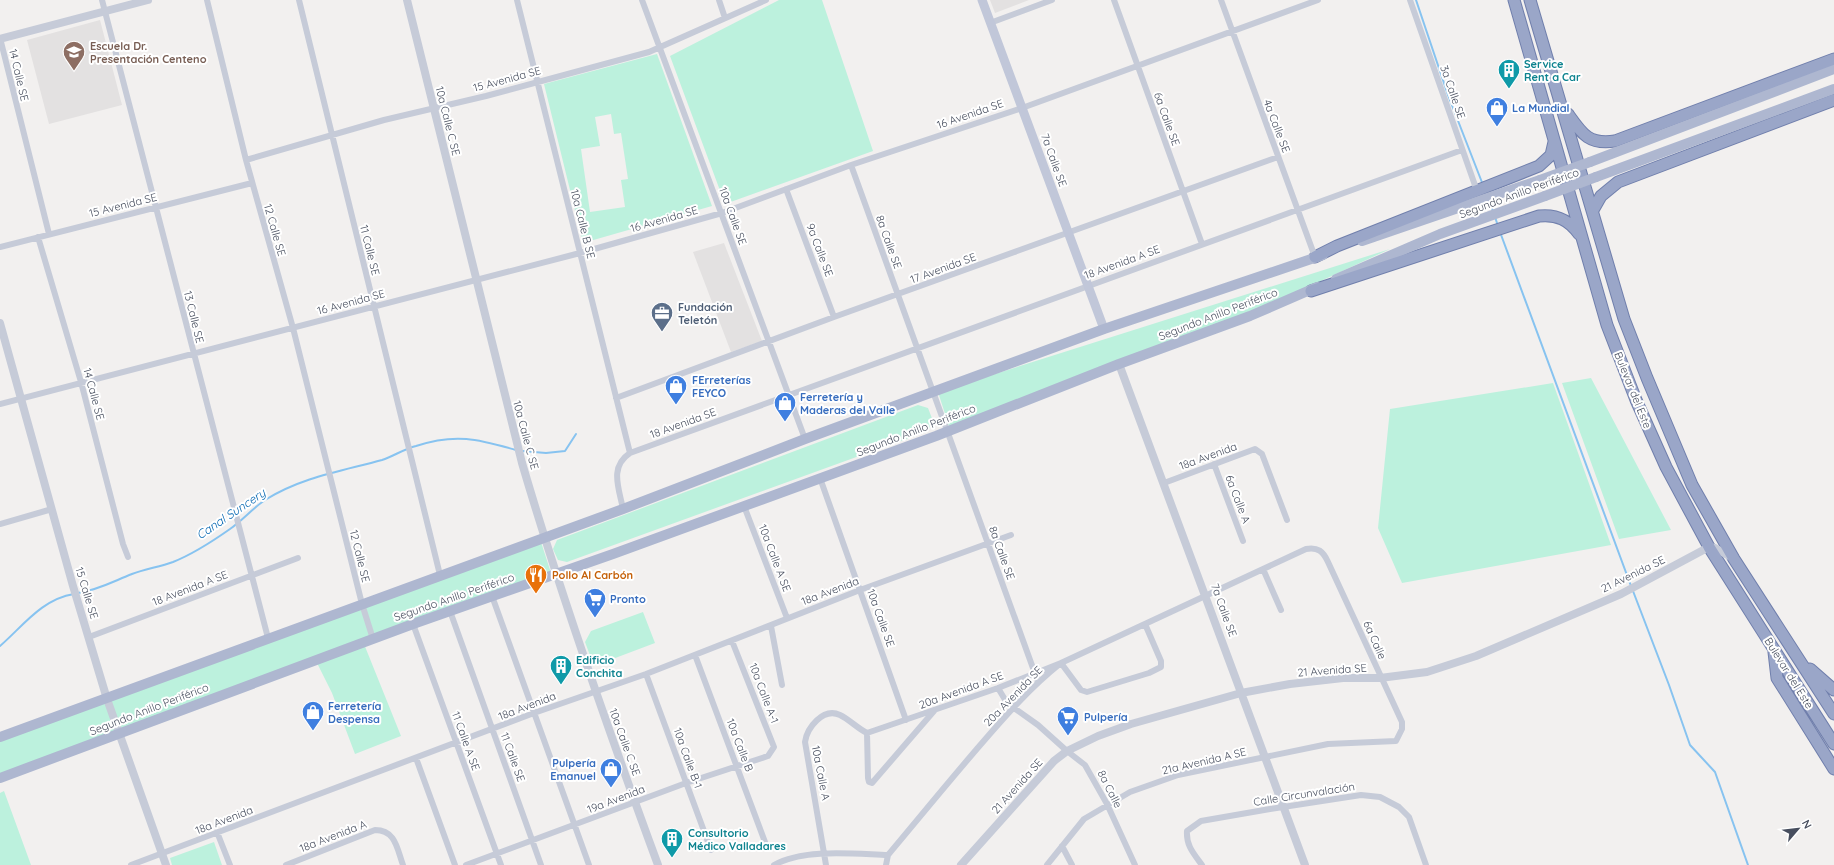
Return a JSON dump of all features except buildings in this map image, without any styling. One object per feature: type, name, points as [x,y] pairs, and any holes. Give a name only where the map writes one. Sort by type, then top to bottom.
[{"type":"highway","name":"Bulevar del Este","points":[[1514,0],[1607,325],[1636,400],[1666,467],[1710,547],[1834,744]]},
{"type":"highway","name":"Bulevar del Este","points":[[1530,0],[1563,107],[1624,319],[1692,485],[1734,559],[1834,714]]},
{"type":"highway","points":[[1563,107],[1581,132],[1588,138],[1600,142],[1615,141],[1834,58]]},
{"type":"highway","points":[[1593,210],[1601,196],[1618,182],[1834,100]]},
{"type":"highway","points":[[1315,257],[1337,246],[1543,164],[1551,155],[1554,139]]},
{"type":"highway","points":[[1311,291],[1540,216],[1555,216],[1566,220],[1583,240]]},
{"type":"highway","points":[[1774,649],[1778,678],[1813,738],[1833,764]]},
{"type":"highway","points":[[1800,661],[1834,690]]},
{"type":"highway","points":[[1808,703],[1834,736]]},
{"type":"main road","name":"7a Calle SE","points":[[982,0],[1104,329]]},
{"type":"main road","points":[[1817,65],[1834,68]]},
{"type":"main road","name":"Segundo Anillo Periférico","points":[[0,737],[623,509],[805,439],[934,393],[1104,329],[1540,180],[1834,68]]},
{"type":"main road","name":"Segundo Anillo Periférico","points":[[0,778],[413,624],[744,506],[947,431],[1119,364],[1250,316],[1311,291],[1398,251],[1834,89]]},
{"type":"street","name":"13 Calle SE","points":[[102,0],[235,516],[268,638]]},
{"type":"street","points":[[0,38],[148,0]]},
{"type":"street","name":"12 Calle SE","points":[[207,0],[246,160],[292,328],[362,604],[373,639]]},
{"type":"street","name":"11 Calle SE","points":[[299,0],[373,307],[440,575]]},
{"type":"street","name":"10a Calle C SE","points":[[407,0],[522,463],[555,574],[594,691],[658,865]]},
{"type":"street","name":"10a Calle B SE","points":[[517,0],[630,453]]},
{"type":"street","name":"10a Calle SE","points":[[642,0],[805,439]]},
{"type":"street","points":[[719,0],[725,18]]},
{"type":"street","name":"15 Avenida SE","points":[[246,160],[384,120],[538,82],[659,48],[766,0]]},
{"type":"street","points":[[990,23],[1052,0]]},
{"type":"street","name":"6a Calle SE","points":[[1114,0],[1202,244]]},
{"type":"street","name":"4a Calle SE","points":[[1221,0],[1315,257]]},
{"type":"street","name":"16 Avenida SE","points":[[0,404],[373,307],[476,278],[580,253],[722,213],[851,165],[1022,108],[1318,0]]},
{"type":"street","name":"3a Calle SE","points":[[1410,0],[1477,191]]},
{"type":"street","name":"14 Calle SE","points":[[0,38],[49,234]]},
{"type":"street","name":"18 Avenida A SE","points":[[788,395],[1462,150]]},
{"type":"street","name":"17 Avenida SE","points":[[616,398],[834,317],[1278,157]]},
{"type":"street","name":"8a Calle SE","points":[[851,165],[1038,682]]},
{"type":"street","name":"15 Avenida SE","points":[[0,247],[252,183]]},
{"type":"street","name":"9a Calle SE","points":[[786,189],[834,317]]},
{"type":"street","name":"14 Calle SE","points":[[38,237],[81,382],[122,544],[128,557]]},
{"type":"street","name":"15 Calle SE","points":[[0,323],[78,604],[107,699],[166,865]]},
{"type":"street","name":"7a Calle SE","points":[[1119,364],[1305,865]]},
{"type":"street","name":"18 Avenida SE","points":[[630,453],[788,395]]},
{"type":"street","name":"18a Avenida","points":[[1164,483],[1255,449],[1259,450],[1262,454],[1287,520]]},
{"type":"street","points":[[623,509],[616,471],[622,459],[630,453]]},
{"type":"street","name":"6a Calle A","points":[[1214,464],[1243,540]]},
{"type":"street","name":"10a Calle SE","points":[[820,478],[906,720]]},
{"type":"street","name":"10a Calle A SE","points":[[744,506],[787,618]]},
{"type":"street","points":[[0,524],[52,509]]},
{"type":"street","name":"18a Avenida","points":[[131,865],[534,713],[646,674],[860,590],[1011,535]]},
{"type":"street","points":[[1710,547],[1715,548],[1734,559]]},
{"type":"street","name":"21 Avenida SE","points":[[961,865],[1054,760],[1067,751],[1098,736],[1131,724],[1242,693],[1290,684],[1336,679],[1380,678],[1427,672],[1476,656],[1621,594],[1710,547]]},
{"type":"street","name":"20a Avenida SE","points":[[888,855],[951,778],[1014,707],[1038,682],[1061,663],[1306,549],[1313,548],[1319,550]]},
{"type":"street","name":"6a Calle","points":[[1319,550],[1325,554],[1380,678],[1402,722],[1402,729],[1396,741]]},
{"type":"street","name":"18 Avenida A SE","points":[[89,637],[298,558]]},
{"type":"street","points":[[1263,569],[1281,610]]},
{"type":"street","points":[[492,596],[589,865]]},
{"type":"street","name":"11 Calle SE","points":[[450,611],[541,865]]},
{"type":"street","name":"11 Calle A SE","points":[[413,624],[501,865]]},
{"type":"street","points":[[1061,663],[1081,690],[1087,692],[1156,670],[1161,667],[1161,661],[1145,624]]},
{"type":"street","points":[[771,626],[782,684]]},
{"type":"street","name":"10a Calle A-1","points":[[732,641],[774,747],[772,752]]},
{"type":"street","name":"10a Calle B","points":[[694,655],[765,842]]},
{"type":"street","name":"20a Avenida A SE","points":[[867,733],[998,688],[1061,663]]},
{"type":"street","name":"10a Calle B-1","points":[[646,674],[711,850]]},
{"type":"street","name":"8a Calle","points":[[998,688],[1007,702],[1038,725],[1085,765],[1107,804],[1135,865]]},
{"type":"street","points":[[867,733],[868,778],[870,784],[876,781],[935,710]]},
{"type":"street","name":"10a Calle A","points":[[826,865],[805,742],[806,734],[812,724],[819,718],[838,714],[867,733]]},
{"type":"street","name":"21a Avenida A SE","points":[[1047,865],[1084,819],[1107,804],[1130,792],[1178,775],[1328,744],[1396,741]]},
{"type":"street","name":"19a Avenida","points":[[466,865],[686,783],[768,756],[772,752]]},
{"type":"street","points":[[416,758],[455,865]]},
{"type":"street","name":"Calle Circunvalación","points":[[1202,865],[1191,850],[1187,840],[1187,831],[1201,822],[1283,806],[1361,795],[1385,798],[1399,807],[1409,818],[1426,865]]},
{"type":"street","name":"18a Avenida A","points":[[286,865],[376,830],[388,832],[395,844],[403,865]]},
{"type":"street","points":[[218,832],[230,865]]},
{"type":"street","points":[[1062,846],[1072,865]]},
{"type":"street","points":[[774,865],[781,861],[824,853],[888,855],[886,865]]},
{"type":"shaded area","points":[[990,0],[1029,0],[995,13]]},
{"type":"shaded area","name":"Escuela Dr. Presentación Centeno","points":[[100,20],[122,105],[49,124],[27,40]]},
{"type":"shaded area","points":[[724,243],[762,341],[731,352],[693,252]]},
{"type":"green space","points":[[779,0],[822,0],[873,151],[725,204],[670,56]]},
{"type":"green space","points":[[657,54],[712,206],[583,243],[544,84]],"holes":[[[611,114],[614,134],[621,133],[628,179],[621,180],[625,207],[590,212],[581,149],[600,146],[595,117]]]},
{"type":"green space","points":[[1390,249],[1241,318],[949,426],[938,392]]},
{"type":"green space","points":[[1591,378],[1671,530],[1619,539],[1562,383]]},
{"type":"green space","points":[[1553,383],[1611,545],[1402,583],[1378,528],[1390,409]]},
{"type":"green space","points":[[918,405],[928,408],[933,421],[928,431],[567,562],[558,560],[553,549],[557,540]]},
{"type":"green space","points":[[540,539],[551,573],[373,638],[363,604]]},
{"type":"green space","points":[[361,605],[372,639],[0,778],[0,738]]},
{"type":"green space","points":[[643,612],[655,643],[594,666],[585,642],[591,631]]},
{"type":"green space","points":[[364,644],[401,736],[355,754],[332,693],[317,663]]},
{"type":"green space","points":[[4,791],[31,865],[0,865],[0,793]]},
{"type":"green space","points":[[214,842],[222,865],[172,865],[170,858]]},
{"type":"waterway","points":[[1416,0],[1448,95],[1483,185]]},
{"type":"waterway","points":[[1489,200],[1493,211]]},
{"type":"waterway","points":[[1495,217],[1498,226]]},
{"type":"waterway","points":[[1500,232],[1631,586]]},
{"type":"waterway","name":"Canal Suncery","points":[[522,451],[546,453],[565,451],[576,434]]},
{"type":"waterway","name":"Canal Suncery","points":[[78,593],[99,588],[132,574],[173,562],[188,555],[210,543],[230,529],[265,500],[279,492],[308,480],[382,460],[412,447],[443,440],[478,440],[516,450]]},
{"type":"waterway","points":[[1633,591],[1690,745],[1715,772],[1748,865]]},
{"type":"waterway","name":"Canal Suncery","points":[[0,646],[43,607],[52,601],[74,594]]},
{"type":"place","name":"Escuela Dr. Presentación Centeno","points":[[74,72]]},
{"type":"place","name":"Service Rent a Car","points":[[1509,90]]},
{"type":"place","name":"La Mundial","points":[[1497,128]]},
{"type":"place","name":"Fundación Teletón","points":[[662,332]]},
{"type":"place","name":"FErreterías FEYCO","points":[[676,406]]},
{"type":"place","name":"Ferretería y Maderas del Valle","points":[[785,422]]},
{"type":"place","name":"Pollo Al Carbón","points":[[536,594]]},
{"type":"place","name":"Pronto","points":[[595,618]]},
{"type":"place","name":"Edificio Conchita","points":[[561,686]]},
{"type":"place","name":"Ferretería Despensa","points":[[313,732]]},
{"type":"place","name":"Pulpería","points":[[1068,736]]},
{"type":"place","name":"Pulpería Emanuel","points":[[611,788]]},
{"type":"place","name":"Consultorio Médico Valladares","points":[[672,858]]}]
